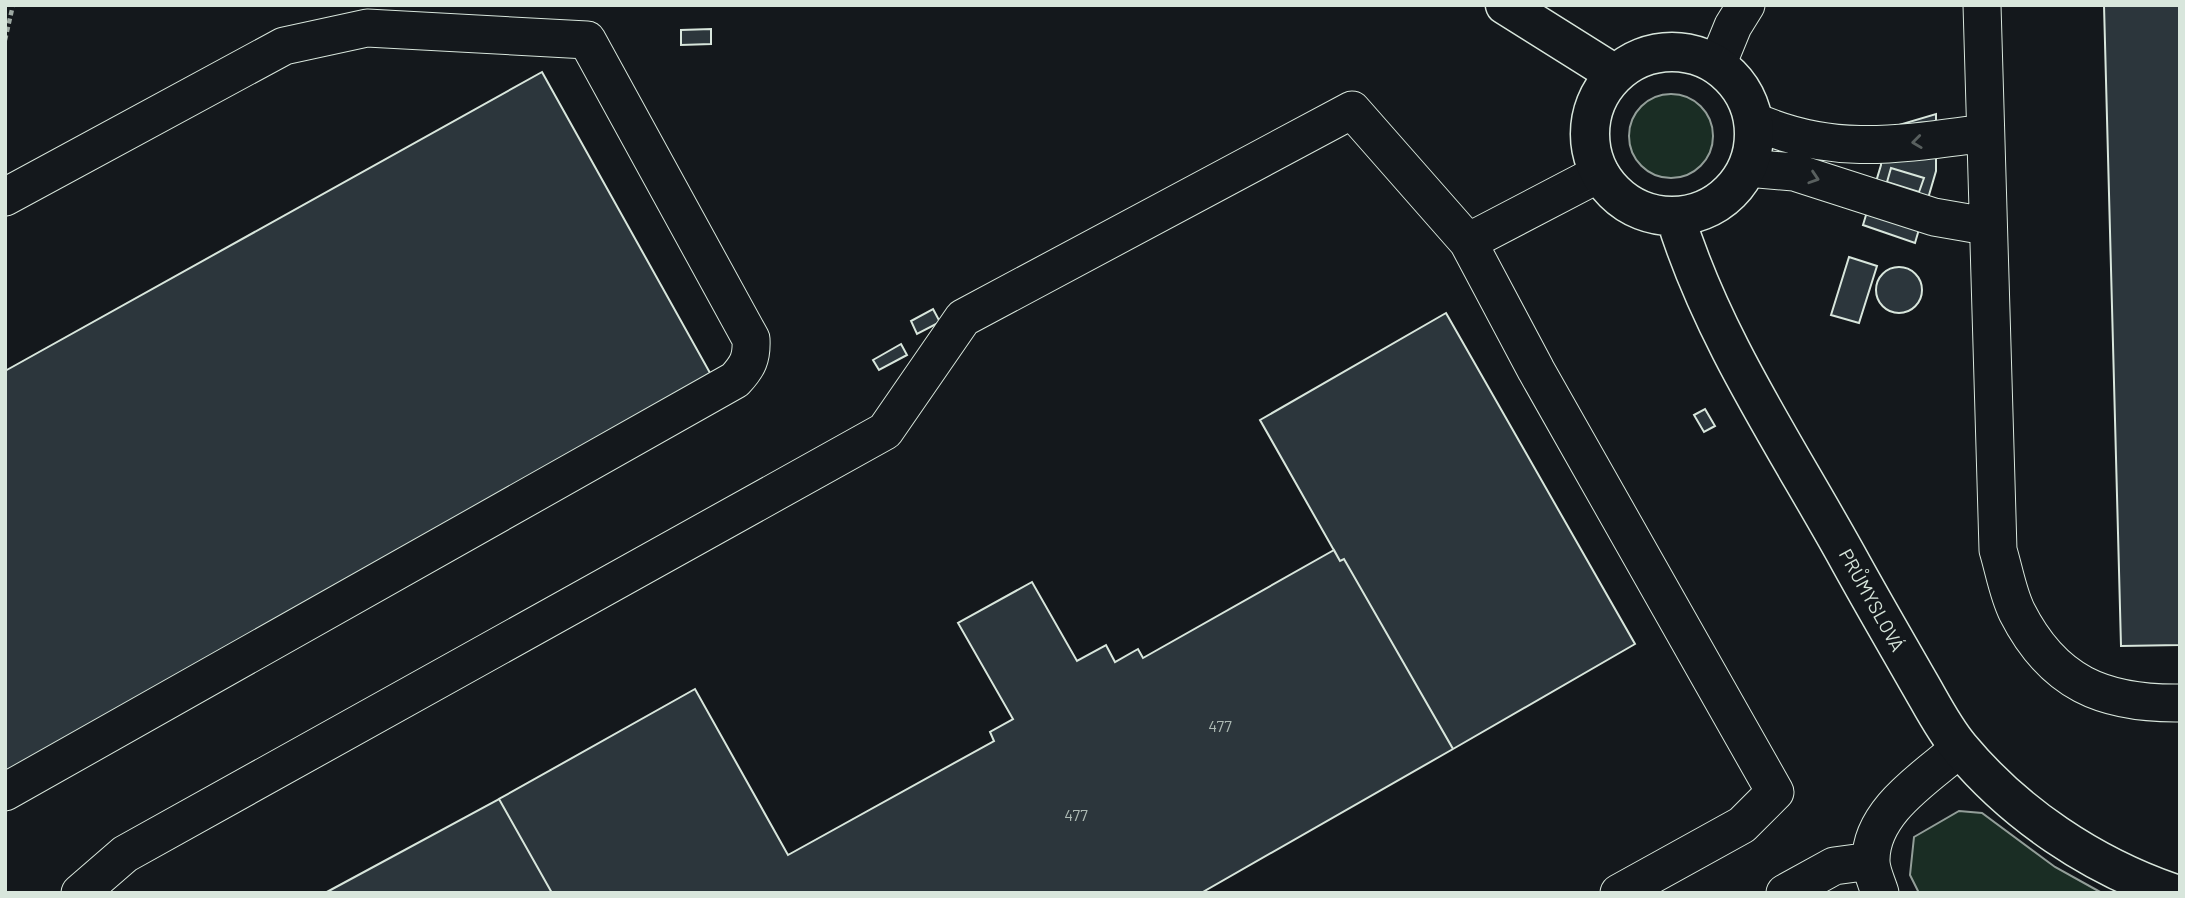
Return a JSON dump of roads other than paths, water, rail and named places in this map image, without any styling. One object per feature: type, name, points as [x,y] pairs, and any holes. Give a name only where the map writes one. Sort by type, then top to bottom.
[{"type":"main road","points":[[1505,5],[1615,74]]},
{"type":"main road","points":[[1665,51],[1692,54],[1717,65],[1735,80],[1748,100],[1754,121],[1753,149],[1747,168],[1735,187],[1718,202],[1698,212],[1675,216],[1653,214],[1632,205],[1614,191],[1600,173],[1592,153],[1592,121],[1602,91],[1615,74],[1639,59],[1665,51]]},
{"type":"main road","name":"PRŮMYSLOVÁ","points":[[1675,216],[1690,264],[1727,340],[1888,629],[1960,748],[2012,800],[2059,838],[2111,866],[2172,893]]},
{"type":"lane","points":[[1717,65],[1733,26],[1746,5]]},
{"type":"lane","points":[[1982,5],[1986,226],[1998,550],[2017,611],[2044,654],[2083,687],[2140,704],[2180,703]]},
{"type":"lane","points":[[5,197],[284,46],[367,28],[587,40],[751,339],[748,366],[735,380],[5,792]]},
{"type":"lane","points":[[80,893],[125,853],[885,431],[963,318],[1352,110],[1468,242],[1536,370],[1775,792],[1742,825],[1619,893]]},
{"type":"lane","points":[[1754,121],[1790,135],[1856,147],[1985,133]]},
{"type":"lane","points":[[1747,168],[1794,172],[1934,217],[1986,226]]},
{"type":"lane","points":[[1468,242],[1600,173]]},
{"type":"lane","points":[[1785,893],[1834,866],[1876,877],[1879,825],[1903,798],[1960,748]]}]
